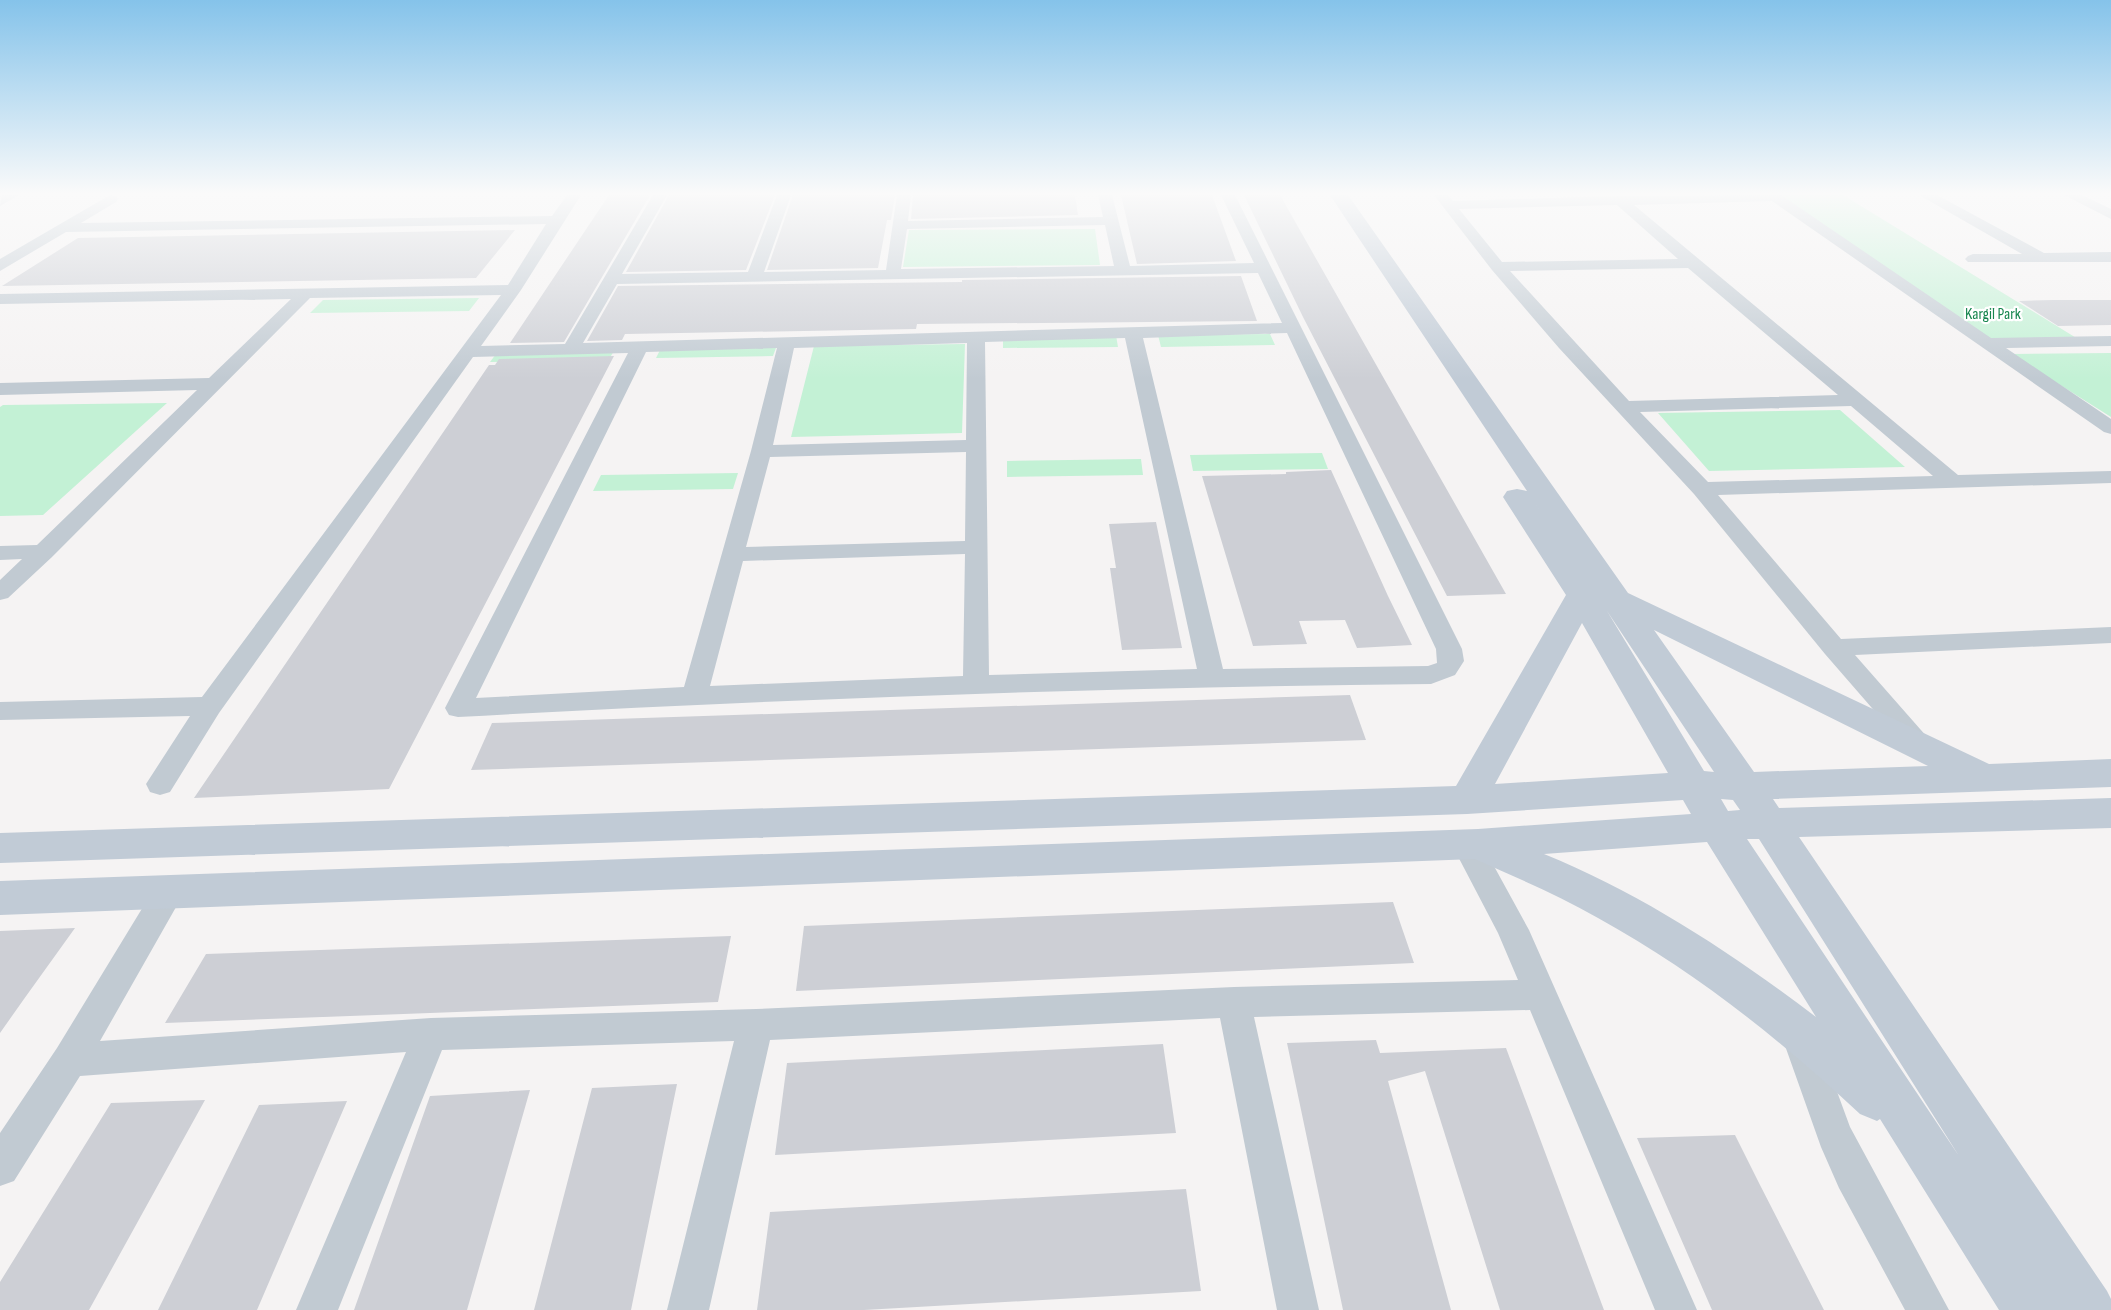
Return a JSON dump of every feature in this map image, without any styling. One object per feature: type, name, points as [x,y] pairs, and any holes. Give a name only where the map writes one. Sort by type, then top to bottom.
[{"type":"main road","points":[[1358,256],[1499,470],[1598,596],[1769,822],[2088,1310]]},
{"type":"main road","points":[[1378,256],[1598,596],[1693,785],[1718,827],[2030,1310]]},
{"type":"main road","points":[[1598,596],[1981,776]]},
{"type":"main road","points":[[1467,800],[1598,596]]},
{"type":"main road","points":[[0,848],[1467,800],[1693,785],[1742,786],[2111,773]]},
{"type":"main road","points":[[0,898],[1473,844],[1769,822],[2111,813]]},
{"type":"main road","points":[[1473,844],[1571,884],[1654,930],[1735,982],[1828,1052],[1914,1132]]},
{"type":"street","points":[[0,266],[16,256]]},
{"type":"street","points":[[160,784],[210,706],[513,290],[534,256]]},
{"type":"street","points":[[571,348],[624,256]]},
{"type":"street","points":[[754,277],[762,256]]},
{"type":"street","points":[[893,274],[896,256]]},
{"type":"street","points":[[1120,256],[1123,270]]},
{"type":"street","points":[[639,348],[458,708],[695,694],[1212,678],[1431,675],[1446,669],[1451,661],[1449,649],[1257,256]]},
{"type":"street","points":[[1489,256],[1623,407],[1702,489],[1834,648],[1923,748]]},
{"type":"street","points":[[1684,256],[1953,482]]},
{"type":"street","points":[[1861,256],[2111,429]]},
{"type":"street","points":[[1973,259],[2111,257]]},
{"type":"street","points":[[1498,267],[1692,263]]},
{"type":"street","points":[[610,279],[1263,268]]},
{"type":"street","points":[[0,299],[513,290]]},
{"type":"street","points":[[0,593],[44,552],[210,384],[306,293]]},
{"type":"street","points":[[468,352],[1292,328]]},
{"type":"street","points":[[1133,333],[1212,678]]},
{"type":"street","points":[[976,336],[976,686]]},
{"type":"street","points":[[1989,343],[2111,341]]},
{"type":"street","points":[[695,694],[761,451],[787,342]]},
{"type":"street","points":[[1,390],[210,384]]},
{"type":"street","points":[[1623,407],[1856,400]]},
{"type":"street","points":[[761,451],[976,446]]},
{"type":"street","points":[[1702,489],[2111,477]]},
{"type":"street","points":[[734,554],[976,547]]},
{"type":"street","points":[[0,553],[44,552]]},
{"type":"street","points":[[1834,648],[2111,635]]},
{"type":"street","points":[[0,711],[210,706]]},
{"type":"street","points":[[1473,844],[1542,995],[1676,1310]]},
{"type":"street","points":[[0,1167],[70,1060],[168,893]]},
{"type":"street","points":[[70,1060],[431,1034],[756,1025],[1234,1002],[1542,995]]},
{"type":"street","points":[[1234,1002],[1298,1310]]},
{"type":"street","points":[[688,1310],[756,1025]]},
{"type":"street","points":[[1797,1029],[1834,1134],[1852,1174],[1928,1310]]},
{"type":"street","points":[[317,1310],[431,1034]]},
{"type":"green space","points":[[905,256],[1099,256],[1100,265],[903,267]]},
{"type":"green space","name":"Kargil Park","points":[[1866,256],[1943,256],[2078,339],[1989,341]]},
{"type":"green space","points":[[479,298],[469,311],[310,313],[323,300]]},
{"type":"green space","points":[[1270,334],[1275,345],[1161,347],[1158,335]]},
{"type":"green space","points":[[1116,335],[1118,347],[1003,348],[1003,337]]},
{"type":"green space","points":[[965,344],[962,433],[791,437],[814,346]]},
{"type":"green space","points":[[777,345],[773,356],[656,358],[662,346]]},
{"type":"green space","points":[[615,349],[608,361],[490,362],[499,350]]},
{"type":"green space","points":[[2111,353],[2111,417],[2011,354]]},
{"type":"green space","points":[[167,403],[43,515],[0,516],[0,407],[3,405]]},
{"type":"green space","points":[[1840,410],[1905,467],[1709,471],[1658,413]]},
{"type":"green space","points":[[1322,453],[1328,469],[1193,471],[1190,455]]},
{"type":"green space","points":[[1141,459],[1143,475],[1007,477],[1007,461]]},
{"type":"green space","points":[[738,473],[733,489],[593,491],[601,475]]},
{"type":"building","points":[[49,256],[494,256],[476,278],[2,286]]},
{"type":"building","points":[[568,256],[614,256],[564,342],[510,343]]},
{"type":"building","points":[[635,256],[751,256],[746,270],[626,272]]},
{"type":"building","points":[[772,256],[880,256],[878,268],[767,270]]},
{"type":"building","points":[[1135,256],[1234,256],[1236,261],[1137,264]]},
{"type":"building","points":[[1274,256],[1315,256],[1506,594],[1447,596]]},
{"type":"building","points":[[1241,276],[1257,321],[917,324],[916,329],[625,334],[622,340],[587,341],[618,286]]},
{"type":"building","points":[[2111,300],[2111,325],[2058,326],[2019,301]]},
{"type":"building","points":[[614,356],[389,789],[194,798],[489,365],[495,365],[499,359]]},
{"type":"building","points":[[1331,470],[1412,645],[1357,648],[1345,620],[1299,621],[1307,644],[1253,646],[1202,476],[1286,474],[1286,472]]},
{"type":"building","points":[[1156,522],[1182,648],[1122,650],[1110,568],[1116,568],[1109,524]]},
{"type":"building","points":[[1350,695],[1366,740],[471,770],[492,723]]},
{"type":"building","points":[[1393,902],[1414,963],[796,991],[804,926]]},
{"type":"building","points":[[75,928],[24,999],[0,1033],[0,931]]},
{"type":"building","points":[[731,936],[718,1002],[165,1023],[206,954]]},
{"type":"building","points":[[1376,1040],[1380,1053],[1506,1048],[1604,1310],[1500,1310],[1425,1071],[1388,1081],[1451,1310],[1343,1310],[1287,1043]]},
{"type":"building","points":[[1163,1044],[1176,1133],[775,1155],[787,1063]]},
{"type":"building","points":[[677,1084],[631,1310],[534,1310],[592,1088]]},
{"type":"building","points":[[530,1090],[467,1310],[354,1310],[430,1096]]},
{"type":"building","points":[[205,1100],[89,1310],[0,1310],[0,1282],[111,1103]]},
{"type":"building","points":[[347,1101],[257,1310],[158,1310],[259,1105]]},
{"type":"building","points":[[1735,1135],[1824,1310],[1712,1310],[1637,1138]]},
{"type":"building","points":[[1186,1189],[1201,1291],[864,1310],[757,1310],[770,1212]]}]
